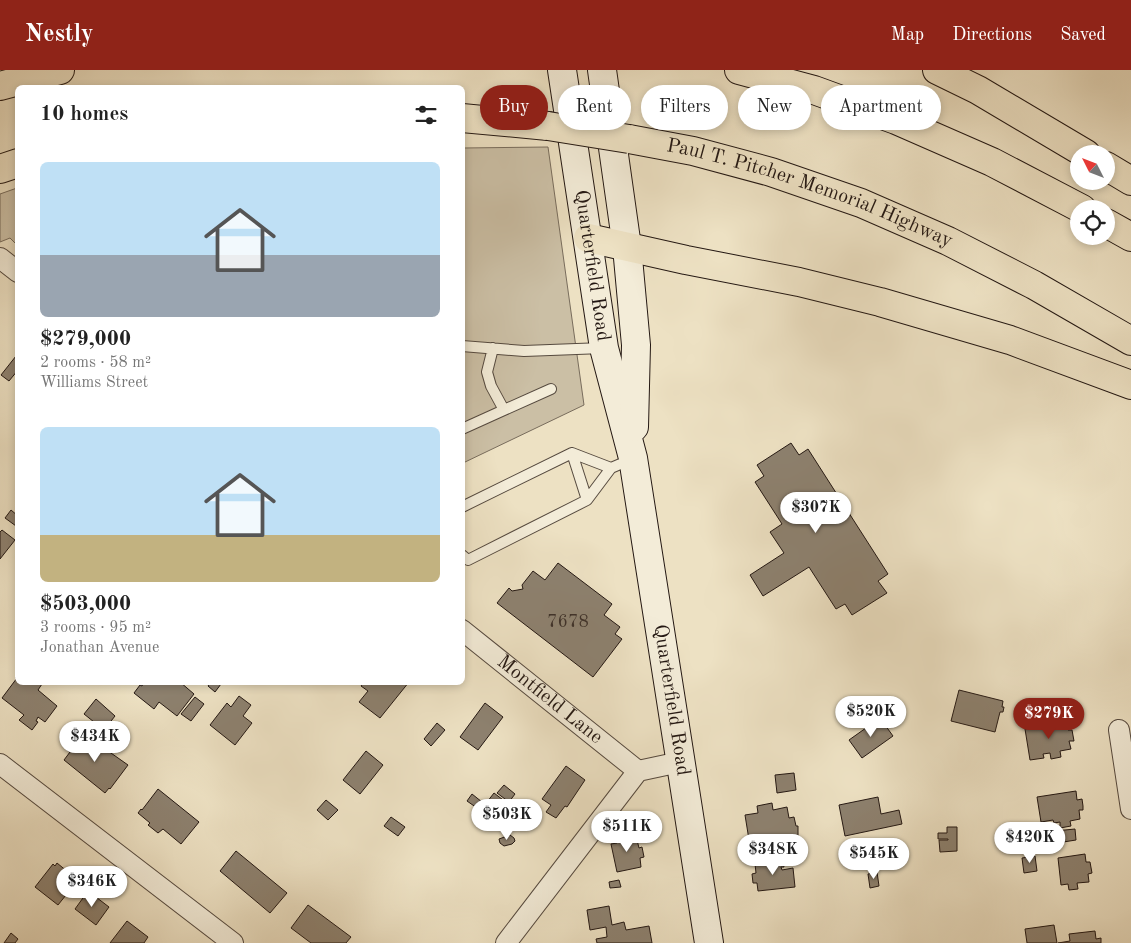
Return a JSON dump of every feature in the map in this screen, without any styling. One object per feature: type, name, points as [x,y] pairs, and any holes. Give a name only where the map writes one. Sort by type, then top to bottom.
[{"type":"highway","points":[[0,86],[60,70]]},
{"type":"highway","points":[[739,70],[814,90],[896,120],[992,162],[1070,203]]},
{"type":"highway","points":[[936,70],[978,90],[1071,145]]},
{"type":"highway","name":"Paul T. Pitcher Memorial Highway","points":[[465,118],[548,126],[693,150],[771,172],[861,203],[948,241],[1034,285],[1131,341]]},
{"type":"highway","points":[[0,169],[15,164]]},
{"type":"highway","points":[[1115,171],[1131,181]]},
{"type":"highway","points":[[1115,228],[1131,237]]},
{"type":"highway","points":[[588,238],[686,260],[800,282],[880,302],[1010,340],[1131,385]]},
{"type":"main road","name":"Quarterfield Road","points":[[562,70],[622,463],[680,762],[709,943]]},
{"type":"main road","name":"Quarterfield Road","points":[[602,70],[627,247],[636,345],[622,463]]},
{"type":"street","points":[[0,258],[15,270]]},
{"type":"street","name":"Montfield Lane","points":[[465,632],[638,771]]},
{"type":"street","points":[[1118,730],[1131,808]]},
{"type":"street","points":[[506,943],[638,771],[680,762]]},
{"type":"street","points":[[0,764],[233,943]]},
{"type":"lane","points":[[465,346],[524,351],[604,348]]},
{"type":"lane","points":[[493,348],[487,372],[491,386],[504,410]]},
{"type":"lane","points":[[465,428],[551,389]]},
{"type":"lane","points":[[465,506],[572,453],[622,463]]},
{"type":"lane","points":[[572,453],[587,500]]},
{"type":"lane","points":[[465,558],[468,560],[587,500],[622,463]]},
{"type":"shaded area","points":[[548,147],[584,405],[465,462],[465,148]]},
{"type":"shaded area","points":[[15,189],[15,243],[10,238],[0,242],[0,194]]},
{"type":"building","points":[[15,357],[15,374],[9,381],[1,375]]},
{"type":"building","points":[[791,443],[799,455],[808,449],[888,574],[878,581],[887,593],[852,615],[845,604],[836,609],[809,567],[763,596],[750,575],[784,553],[770,532],[782,524],[755,482],[764,476],[757,465]]},
{"type":"building","points":[[11,510],[15,513],[15,525],[5,518]]},
{"type":"building","points":[[2,530],[15,540],[0,559],[0,532]]},
{"type":"building","points":[[558,563],[612,604],[604,615],[620,627],[615,634],[622,639],[593,677],[497,603],[509,588],[512,591],[523,589],[522,585],[533,571],[545,580]]},
{"type":"building","points":[[15,681],[15,685],[41,685],[38,690],[57,706],[45,722],[38,717],[36,721],[38,722],[32,730],[19,720],[24,715],[2,698]]},
{"type":"building","points":[[140,685],[184,685],[194,694],[177,716],[159,702],[154,709],[134,693]]},
{"type":"building","points":[[209,685],[220,685],[215,692]]},
{"type":"building","points":[[407,685],[380,718],[359,702],[368,691],[361,686]]},
{"type":"building","points":[[959,690],[1003,701],[1003,712],[1000,712],[995,732],[951,721]]},
{"type":"building","points":[[239,696],[251,705],[243,716],[252,723],[235,745],[210,725],[227,703],[231,707]]},
{"type":"building","points":[[195,697],[204,704],[191,721],[181,714]]},
{"type":"building","points":[[96,699],[115,716],[104,730],[84,714]]},
{"type":"building","points":[[485,703],[503,717],[478,750],[460,737]]},
{"type":"building","points":[[880,718],[893,736],[862,758],[849,740]]},
{"type":"building","points":[[1067,722],[1068,730],[1072,730],[1074,741],[1069,741],[1071,749],[1060,751],[1061,757],[1051,759],[1050,753],[1043,754],[1044,758],[1030,760],[1025,729]]},
{"type":"building","points":[[437,723],[445,730],[431,746],[424,739]]},
{"type":"building","points":[[84,734],[128,765],[105,793],[64,760],[70,752],[66,749],[73,739],[77,742]]},
{"type":"building","points":[[366,751],[383,765],[360,794],[343,780]]},
{"type":"building","points":[[566,766],[585,780],[567,807],[565,806],[556,818],[546,812],[551,805],[542,799]]},
{"type":"building","points":[[794,773],[796,790],[777,793],[775,775]]},
{"type":"building","points":[[504,785],[515,794],[509,802],[497,793]]},
{"type":"building","points":[[158,789],[199,822],[181,844],[163,829],[158,833],[138,813]]},
{"type":"building","points":[[1076,791],[1077,800],[1082,799],[1083,810],[1079,810],[1080,819],[1070,821],[1071,826],[1060,828],[1060,822],[1054,823],[1053,820],[1041,822],[1037,797]]},
{"type":"building","points":[[494,793],[511,806],[497,824],[480,811]]},
{"type":"building","points":[[472,794],[482,802],[477,808],[467,801]]},
{"type":"building","points":[[878,797],[881,814],[899,810],[902,824],[845,836],[839,805]]},
{"type":"building","points":[[326,800],[338,810],[328,820],[317,810]]},
{"type":"building","points":[[772,803],[773,810],[787,807],[789,818],[794,817],[796,826],[798,826],[798,838],[750,846],[745,815],[758,813],[757,806]]},
{"type":"building","points":[[391,817],[405,827],[398,836],[384,826]]},
{"type":"building","points":[[947,827],[957,827],[957,851],[940,852],[939,840],[948,839],[938,839],[938,833],[947,833]]},
{"type":"building","points":[[1075,829],[1076,840],[1057,843],[1055,831]]},
{"type":"building","points":[[629,831],[630,841],[637,840],[639,848],[642,847],[644,857],[640,858],[641,867],[617,872],[611,844],[617,843],[615,833]]},
{"type":"building","points":[[510,835],[515,841],[512,844],[504,846],[500,843],[499,839]]},
{"type":"building","points":[[904,843],[907,859],[892,862],[889,847]]},
{"type":"building","points":[[236,851],[287,893],[270,913],[220,871]]},
{"type":"building","points":[[1085,854],[1086,862],[1090,862],[1092,873],[1088,874],[1089,882],[1077,883],[1078,889],[1069,890],[1068,884],[1061,885],[1058,858]]},
{"type":"building","points":[[1035,856],[1037,871],[1024,873],[1022,858]]},
{"type":"building","points":[[783,862],[784,867],[781,867],[782,870],[793,868],[795,887],[758,891],[757,883],[753,883],[752,874],[756,873],[755,864]]},
{"type":"building","points":[[57,863],[68,872],[66,875],[72,879],[66,887],[70,890],[58,905],[35,887],[53,864],[55,866]]},
{"type":"building","points":[[877,872],[879,886],[870,888],[868,874]]},
{"type":"building","points":[[619,880],[621,887],[610,888],[609,882]]},
{"type":"building","points":[[88,891],[109,907],[96,925],[75,909]]},
{"type":"building","points":[[308,905],[351,937],[346,943],[311,943],[291,928]]},
{"type":"building","points":[[609,906],[612,925],[624,922],[626,930],[649,926],[652,943],[597,943],[596,939],[607,937],[606,927],[590,930],[587,910]]},
{"type":"building","points":[[127,921],[148,937],[144,943],[110,943]]},
{"type":"building","points":[[1054,925],[1057,943],[1027,943],[1025,929]]},
{"type":"building","points":[[1095,931],[1096,939],[1101,938],[1101,943],[1058,943],[1070,941],[1069,934]]},
{"type":"building","points":[[11,933],[18,939],[15,943],[4,943]]}]
